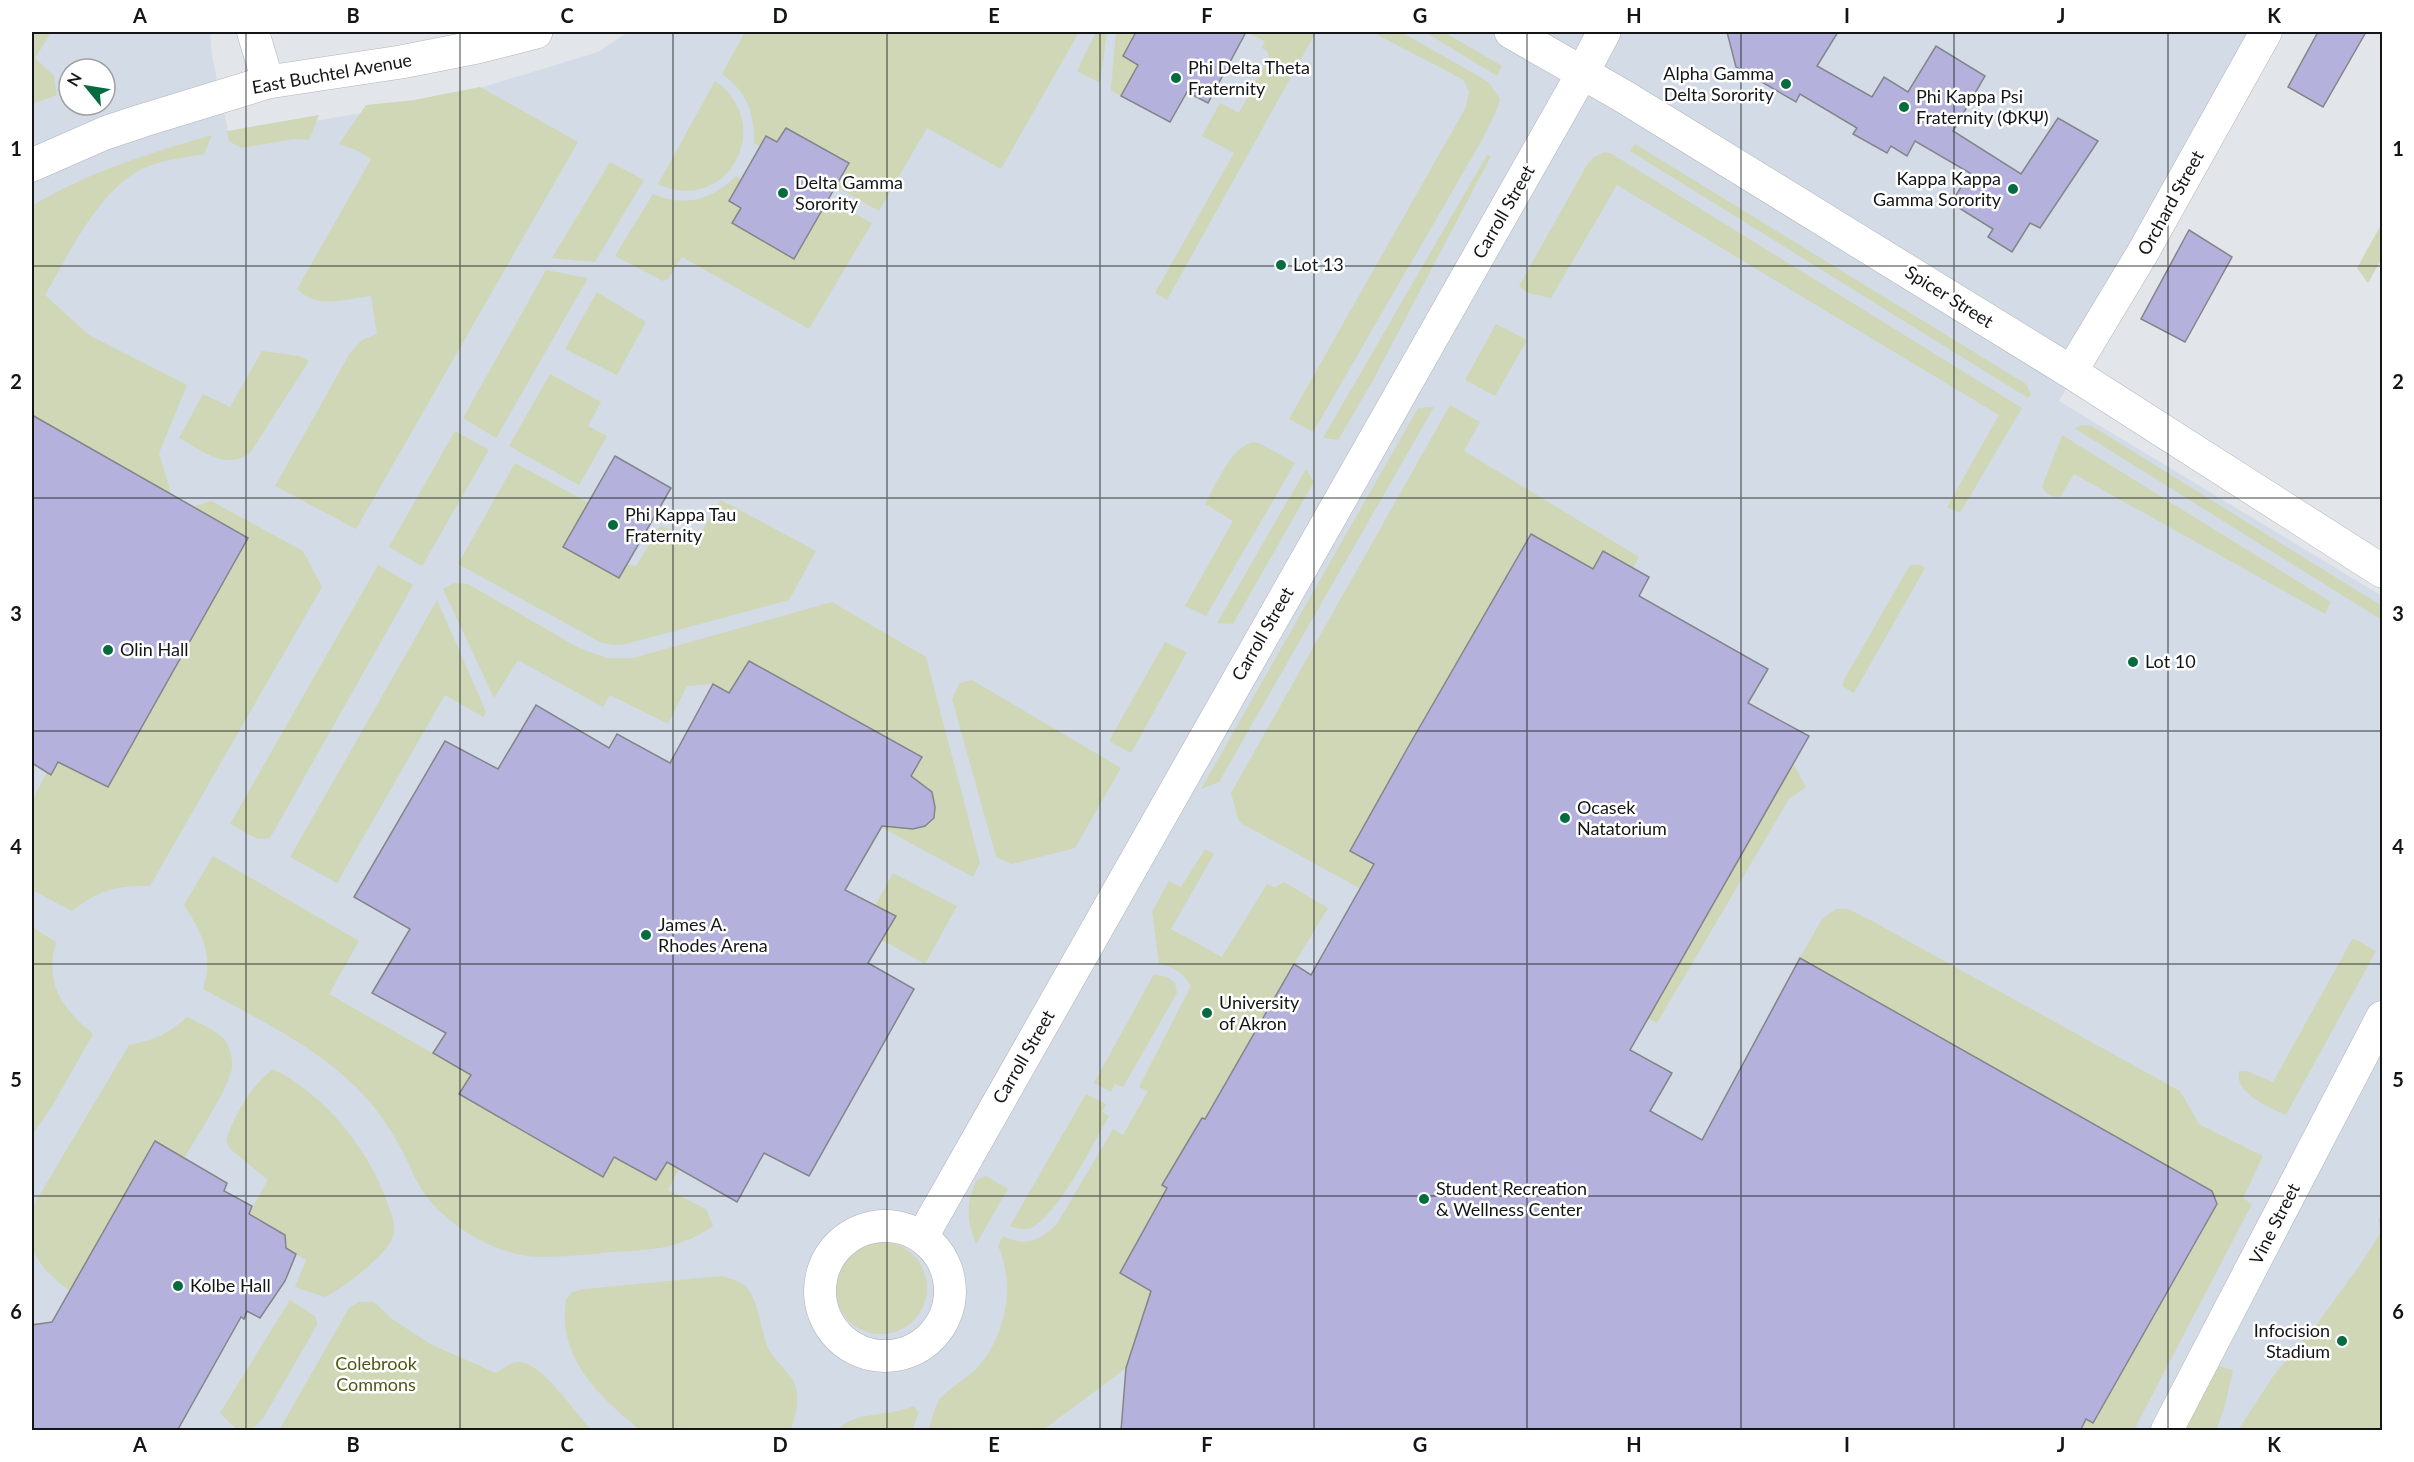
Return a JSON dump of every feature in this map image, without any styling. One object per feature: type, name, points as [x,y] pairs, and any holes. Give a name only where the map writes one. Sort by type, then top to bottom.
[{"type":"street","points":[[253,32],[268,82]]},
{"type":"street","name":"East Buchtel Avenue","points":[[32,165],[141,120],[268,82],[401,62],[477,47],[536,32]]},
{"type":"street","name":"Spicer Street","points":[[1511,32],[1583,72],[2071,372],[2382,571]]},
{"type":"street","name":"Carroll Street","points":[[922,1237],[1604,32]]},
{"type":"street","name":"Orchard Street","points":[[2071,372],[2142,254],[2266,32]]},
{"type":"street","name":"Vine Street","points":[[2167,1431],[2382,1017]]},
{"type":"street","points":[[891,1226],[908,1230],[922,1237],[937,1252],[947,1271],[950,1292],[946,1314],[935,1332],[920,1347],[899,1354],[878,1356],[858,1350],[840,1338],[831,1328],[821,1302],[822,1275],[834,1251],[853,1235],[875,1227],[891,1226]]},
{"type":"shaded area","name":"University of Akron","points":[[32,32],[210,32],[212,56],[229,136],[447,98],[598,52],[628,32],[2272,32],[2059,401],[2382,596],[2382,1430],[32,1430]]},
{"type":"green space","points":[[32,32],[51,32],[35,58],[54,76],[57,95],[32,104]]},
{"type":"green space","points":[[745,32],[1079,32],[1001,169],[927,128],[879,211],[835,186],[849,162],[786,128],[777,142],[766,136],[760,146],[754,144],[753,123],[748,104],[738,88],[722,74]]},
{"type":"green space","points":[[1096,32],[1107,32],[1100,83],[1077,71]]},
{"type":"green space","points":[[1116,32],[1136,32],[1123,56],[1138,65],[1121,96],[1111,90]]},
{"type":"green space","points":[[1246,32],[1316,32],[1167,300],[1155,293],[1234,153],[1202,136],[1220,103],[1239,113],[1269,57],[1267,51],[1262,48],[1265,41]]},
{"type":"green space","points":[[1372,32],[1401,32],[1482,78],[1490,84],[1500,99],[1482,140],[1313,432],[1289,419],[1466,107],[1469,92],[1464,80]]},
{"type":"green space","points":[[1425,32],[1444,32],[1502,66],[1497,76]]},
{"type":"green space","points":[[715,81],[733,99],[742,120],[742,141],[736,161],[723,177],[705,188],[683,191],[658,184]]},
{"type":"green space","points":[[480,87],[578,142],[356,529],[275,486],[350,353],[362,340],[377,334],[371,296],[332,302],[314,299],[297,289],[371,159],[339,144],[366,105],[414,100]]},
{"type":"green space","points":[[319,115],[309,140],[294,139],[241,148],[229,141],[227,131]]},
{"type":"green space","points":[[212,135],[204,154],[147,167],[125,180],[110,193],[74,243],[45,295],[89,335],[187,385],[159,453],[171,494],[32,415],[32,206],[97,173]]},
{"type":"green space","points":[[1635,144],[2026,384],[2031,394],[2028,398],[1630,151]]},
{"type":"green space","points":[[1605,152],[1612,154],[2022,408],[1960,513],[1947,507],[1999,415],[1617,185],[1551,298],[1528,293],[1519,286],[1588,163]]},
{"type":"green space","points":[[1487,155],[1491,156],[1372,382],[1338,440],[1323,438]]},
{"type":"green space","points":[[610,162],[644,180],[595,262],[552,258]]},
{"type":"green space","points":[[736,176],[742,179],[741,208],[732,223],[794,259],[829,199],[872,223],[809,329],[682,257],[668,279],[663,281],[615,256],[653,194],[676,200],[697,199],[717,191]]},
{"type":"green space","points":[[2382,223],[2382,258],[2368,283],[2357,268]]},
{"type":"green space","points":[[546,270],[588,278],[496,438],[463,418]]},
{"type":"green space","points":[[597,292],[646,322],[617,375],[565,349]]},
{"type":"green space","points":[[1496,324],[1527,340],[1495,396],[1465,380]]},
{"type":"green space","points":[[262,351],[299,356],[309,361],[250,453],[231,460],[222,459],[213,457],[179,438],[203,394],[230,407]]},
{"type":"green space","points":[[550,374],[601,402],[588,426],[607,436],[579,485],[509,446]]},
{"type":"green space","points":[[1450,405],[1480,422],[1464,451],[1639,557],[1633,568],[1603,551],[1593,569],[1530,534],[1421,727],[1472,785],[1406,749],[1351,850],[1393,874],[1379,899],[1239,822],[1231,793]]},
{"type":"green space","points":[[1434,407],[1219,782],[1201,789],[1418,408]]},
{"type":"green space","points":[[2082,425],[2092,426],[2382,606],[2382,620],[2074,428]]},
{"type":"green space","points":[[455,431],[489,450],[422,566],[389,547]]},
{"type":"green space","points":[[2062,435],[2331,602],[2325,614],[2074,474],[2061,496],[2055,497],[2048,494],[2042,487]]},
{"type":"green space","points":[[1252,442],[1259,443],[1295,463],[1206,616],[1185,606],[1233,521],[1205,504],[1230,460],[1244,446]]},
{"type":"green space","points":[[515,463],[589,503],[563,547],[619,578],[627,565],[636,566],[661,525],[695,542],[721,500],[816,551],[789,600],[626,644],[614,645],[600,642],[458,564]]},
{"type":"green space","points":[[1306,469],[1314,482],[1233,624],[1217,623]]},
{"type":"green space","points":[[211,501],[303,551],[322,587],[150,886],[108,890],[72,911],[32,890],[32,801],[47,772],[52,774],[58,762],[108,787],[248,539],[192,507]]},
{"type":"green space","points":[[378,565],[413,585],[270,838],[258,839],[230,824]]},
{"type":"green space","points":[[1910,565],[1920,565],[1925,568],[1854,693],[1842,686],[1845,678]]},
{"type":"green space","points":[[454,583],[468,584],[579,648],[607,658],[633,658],[832,602],[926,657],[980,863],[973,877],[881,827],[886,818],[897,824],[915,828],[929,823],[934,805],[932,792],[910,778],[922,756],[749,661],[730,693],[713,684],[687,686],[668,724],[610,695],[603,707],[518,660],[494,698],[443,589]]},
{"type":"green space","points":[[437,600],[486,712],[483,717],[445,695],[337,883],[290,857]]},
{"type":"green space","points":[[1165,642],[1187,652],[1131,753],[1109,741]]},
{"type":"green space","points":[[972,680],[1121,768],[1075,848],[1012,864],[996,857],[952,699],[960,683]]},
{"type":"green space","points":[[1793,763],[1806,787],[1789,799],[1657,1023],[1647,1018]]},
{"type":"green space","points":[[1205,849],[1214,854],[1171,929],[1222,957],[1267,884],[1275,887],[1284,882],[1328,908],[1294,964],[1214,1124],[1202,1118],[1163,1185],[1167,1188],[1120,1273],[1151,1291],[1126,1368],[1043,1430],[928,1430],[939,1400],[978,1367],[988,1354],[1001,1325],[1007,1293],[1003,1261],[998,1246],[1003,1236],[1026,1242],[1045,1235],[1057,1224],[1113,1129],[1123,1135],[1148,1091],[1139,1087],[1191,986],[1178,971],[1159,964],[1152,912],[1169,881],[1181,887]]},
{"type":"green space","points":[[213,856],[359,941],[329,994],[471,1075],[459,1094],[614,1157],[667,1162],[679,1169],[668,1190],[706,1209],[713,1226],[689,1240],[666,1247],[550,1257],[509,1252],[463,1230],[427,1197],[390,1129],[356,1087],[302,1045],[203,989],[207,955],[201,935],[184,905]]},
{"type":"green space","points":[[893,873],[957,906],[925,964],[882,940],[896,916],[875,906]]},
{"type":"green space","points":[[1836,909],[1848,909],[1872,921],[2180,1091],[2199,1124],[2263,1156],[2243,1198],[2252,1204],[2134,1430],[2080,1430],[2086,1419],[2093,1423],[2201,1235],[2194,1232],[2217,1204],[2212,1191],[1800,958],[1822,919]]},
{"type":"green space","points":[[32,927],[56,942],[52,970],[58,994],[72,1015],[93,1034],[51,1108],[32,1135]]},
{"type":"green space","points":[[2353,938],[2376,951],[2286,1115],[2247,1093],[2239,1079],[2239,1071],[2246,1071],[2273,1082]]},
{"type":"green space","points":[[1154,974],[1167,977],[1175,983],[1177,993],[1123,1087],[1115,1084],[1111,1092],[1094,1083]]},
{"type":"green space","points":[[187,1017],[223,1038],[232,1060],[229,1077],[218,1101],[184,1159],[155,1142],[70,1291],[48,1272],[35,1253],[30,1230],[36,1201],[129,1045],[160,1036]]},
{"type":"green space","points":[[273,1069],[310,1093],[342,1125],[356,1143],[379,1182],[393,1221],[394,1233],[385,1250],[354,1278],[325,1297],[295,1287],[306,1260],[286,1248],[285,1235],[249,1214],[268,1180],[229,1148],[226,1140],[245,1101]]},
{"type":"green space","points":[[1086,1094],[1106,1104],[1102,1112],[1109,1116],[1085,1159],[1057,1203],[1036,1225],[1023,1229],[1010,1226]]},
{"type":"green space","points":[[986,1176],[1008,1189],[976,1244],[969,1220],[969,1204],[977,1180]]},
{"type":"green space","name":"Infocision Stadium","points":[[2382,1217],[2382,1430],[2238,1430],[2274,1375],[2317,1324],[2360,1265],[2381,1232],[2378,1219]]},
{"type":"green space","points":[[881,1242],[899,1245],[914,1255],[924,1270],[927,1288],[924,1306],[914,1321],[899,1331],[881,1334],[863,1331],[848,1321],[838,1306],[835,1288],[838,1270],[848,1255],[863,1245]]},
{"type":"green space","points":[[722,1276],[736,1280],[747,1288],[757,1309],[769,1350],[794,1383],[797,1404],[791,1429],[640,1430],[596,1389],[574,1357],[565,1320],[566,1299],[572,1292],[584,1289]]},
{"type":"green space","points":[[290,1300],[316,1317],[317,1325],[264,1417],[252,1430],[237,1430],[220,1413]]},
{"type":"green space","name":"Colebrook Commons","points":[[359,1302],[374,1302],[392,1319],[432,1345],[496,1373],[517,1362],[527,1364],[558,1389],[592,1430],[279,1430],[349,1308]]},
{"type":"green space","points":[[2218,1366],[2233,1370],[2224,1409],[2216,1430],[2184,1430]]},
{"type":"green space","points":[[914,1406],[919,1413],[912,1430],[836,1430],[855,1419]]},
{"type":"building","name":"Phi Delta Theta Fraternity","points":[[1136,32],[1246,32],[1208,103],[1187,92],[1170,122],[1121,96],[1138,65],[1123,56]]},
{"type":"building","points":[[1727,32],[1838,32],[1817,66],[1872,97],[1884,77],[1908,92],[1936,46],[1985,76],[1953,131],[2021,174],[2058,118],[2098,141],[2040,228],[2030,223],[2012,252],[1988,237],[1993,229],[1951,203],[1970,173],[1915,141],[1907,156],[1891,146],[1887,153],[1853,134],[1857,128],[1800,94],[1796,102],[1736,67]]},
{"type":"building","points":[[2318,32],[2366,32],[2323,107],[2288,87]]},
{"type":"building","name":"Delta Gamma Sorority","points":[[786,128],[849,163],[794,259],[732,223],[741,208],[729,201],[766,136],[777,142]]},
{"type":"building","points":[[2189,230],[2232,257],[2185,342],[2141,319]]},
{"type":"building","name":"Olin Hall","points":[[32,415],[248,538],[108,787],[58,762],[51,775],[32,763]]},
{"type":"building","name":"Phi Kappa Tau Fraternity","points":[[615,456],[671,488],[619,578],[563,547]]},
{"type":"building","points":[[1531,534],[1593,569],[1603,551],[1649,577],[1639,596],[1768,669],[1748,703],[1809,736],[1630,1050],[1672,1073],[1650,1111],[1702,1140],[1800,958],[2212,1191],[2217,1204],[2093,1423],[2086,1419],[2080,1431],[1121,1431],[1126,1368],[1151,1291],[1120,1273],[1167,1188],[1162,1185],[1202,1118],[1205,1119],[1294,964],[1311,975],[1374,864],[1350,851]]},
{"type":"building","name":"James A. Rhodes Arena","points":[[749,661],[922,757],[911,776],[932,792],[935,807],[934,818],[925,826],[913,829],[882,826],[845,890],[896,916],[868,963],[914,989],[809,1176],[764,1153],[737,1202],[667,1162],[656,1180],[614,1157],[603,1177],[459,1094],[471,1075],[433,1053],[446,1033],[372,993],[410,929],[354,897],[445,741],[498,769],[536,705],[609,748],[617,734],[670,763],[713,684],[729,693]]},
{"type":"building","name":"Kolbe Hall","points":[[155,1141],[227,1183],[224,1191],[252,1206],[249,1214],[285,1235],[286,1248],[296,1254],[285,1281],[260,1318],[247,1311],[244,1319],[241,1317],[177,1431],[32,1431],[32,1325],[52,1322]]},
{"type":"place","name":"Phi Delta Theta Fraternity","points":[[1176,78]]},
{"type":"place","name":"Alpha Gamma Delta Sorority","points":[[1786,84]]},
{"type":"place","name":"Phi Kappa Psi Fraternity (ΦΚΨ)","points":[[1904,107]]},
{"type":"place","name":"Kappa Kappa Gamma Sorority","points":[[2013,189]]},
{"type":"place","name":"Delta Gamma Sorority","points":[[783,193]]},
{"type":"place","name":"Lot 13","points":[[1281,265]]},
{"type":"place","name":"Phi Kappa Tau Fraternity","points":[[613,525]]},
{"type":"place","name":"Olin Hall","points":[[108,650]]},
{"type":"place","name":"Lot 10","points":[[2133,662]]},
{"type":"place","name":"Ocasek Natatorium","points":[[1565,818]]},
{"type":"place","name":"James A. Rhodes Arena","points":[[646,935]]},
{"type":"place","name":"University of Akron","points":[[1207,1013]]},
{"type":"place","name":"Student Recreation & Wellness Center","points":[[1424,1199]]},
{"type":"place","name":"Kolbe Hall","points":[[178,1286]]},
{"type":"place","name":"Infocision Stadium","points":[[2342,1341]]}]
